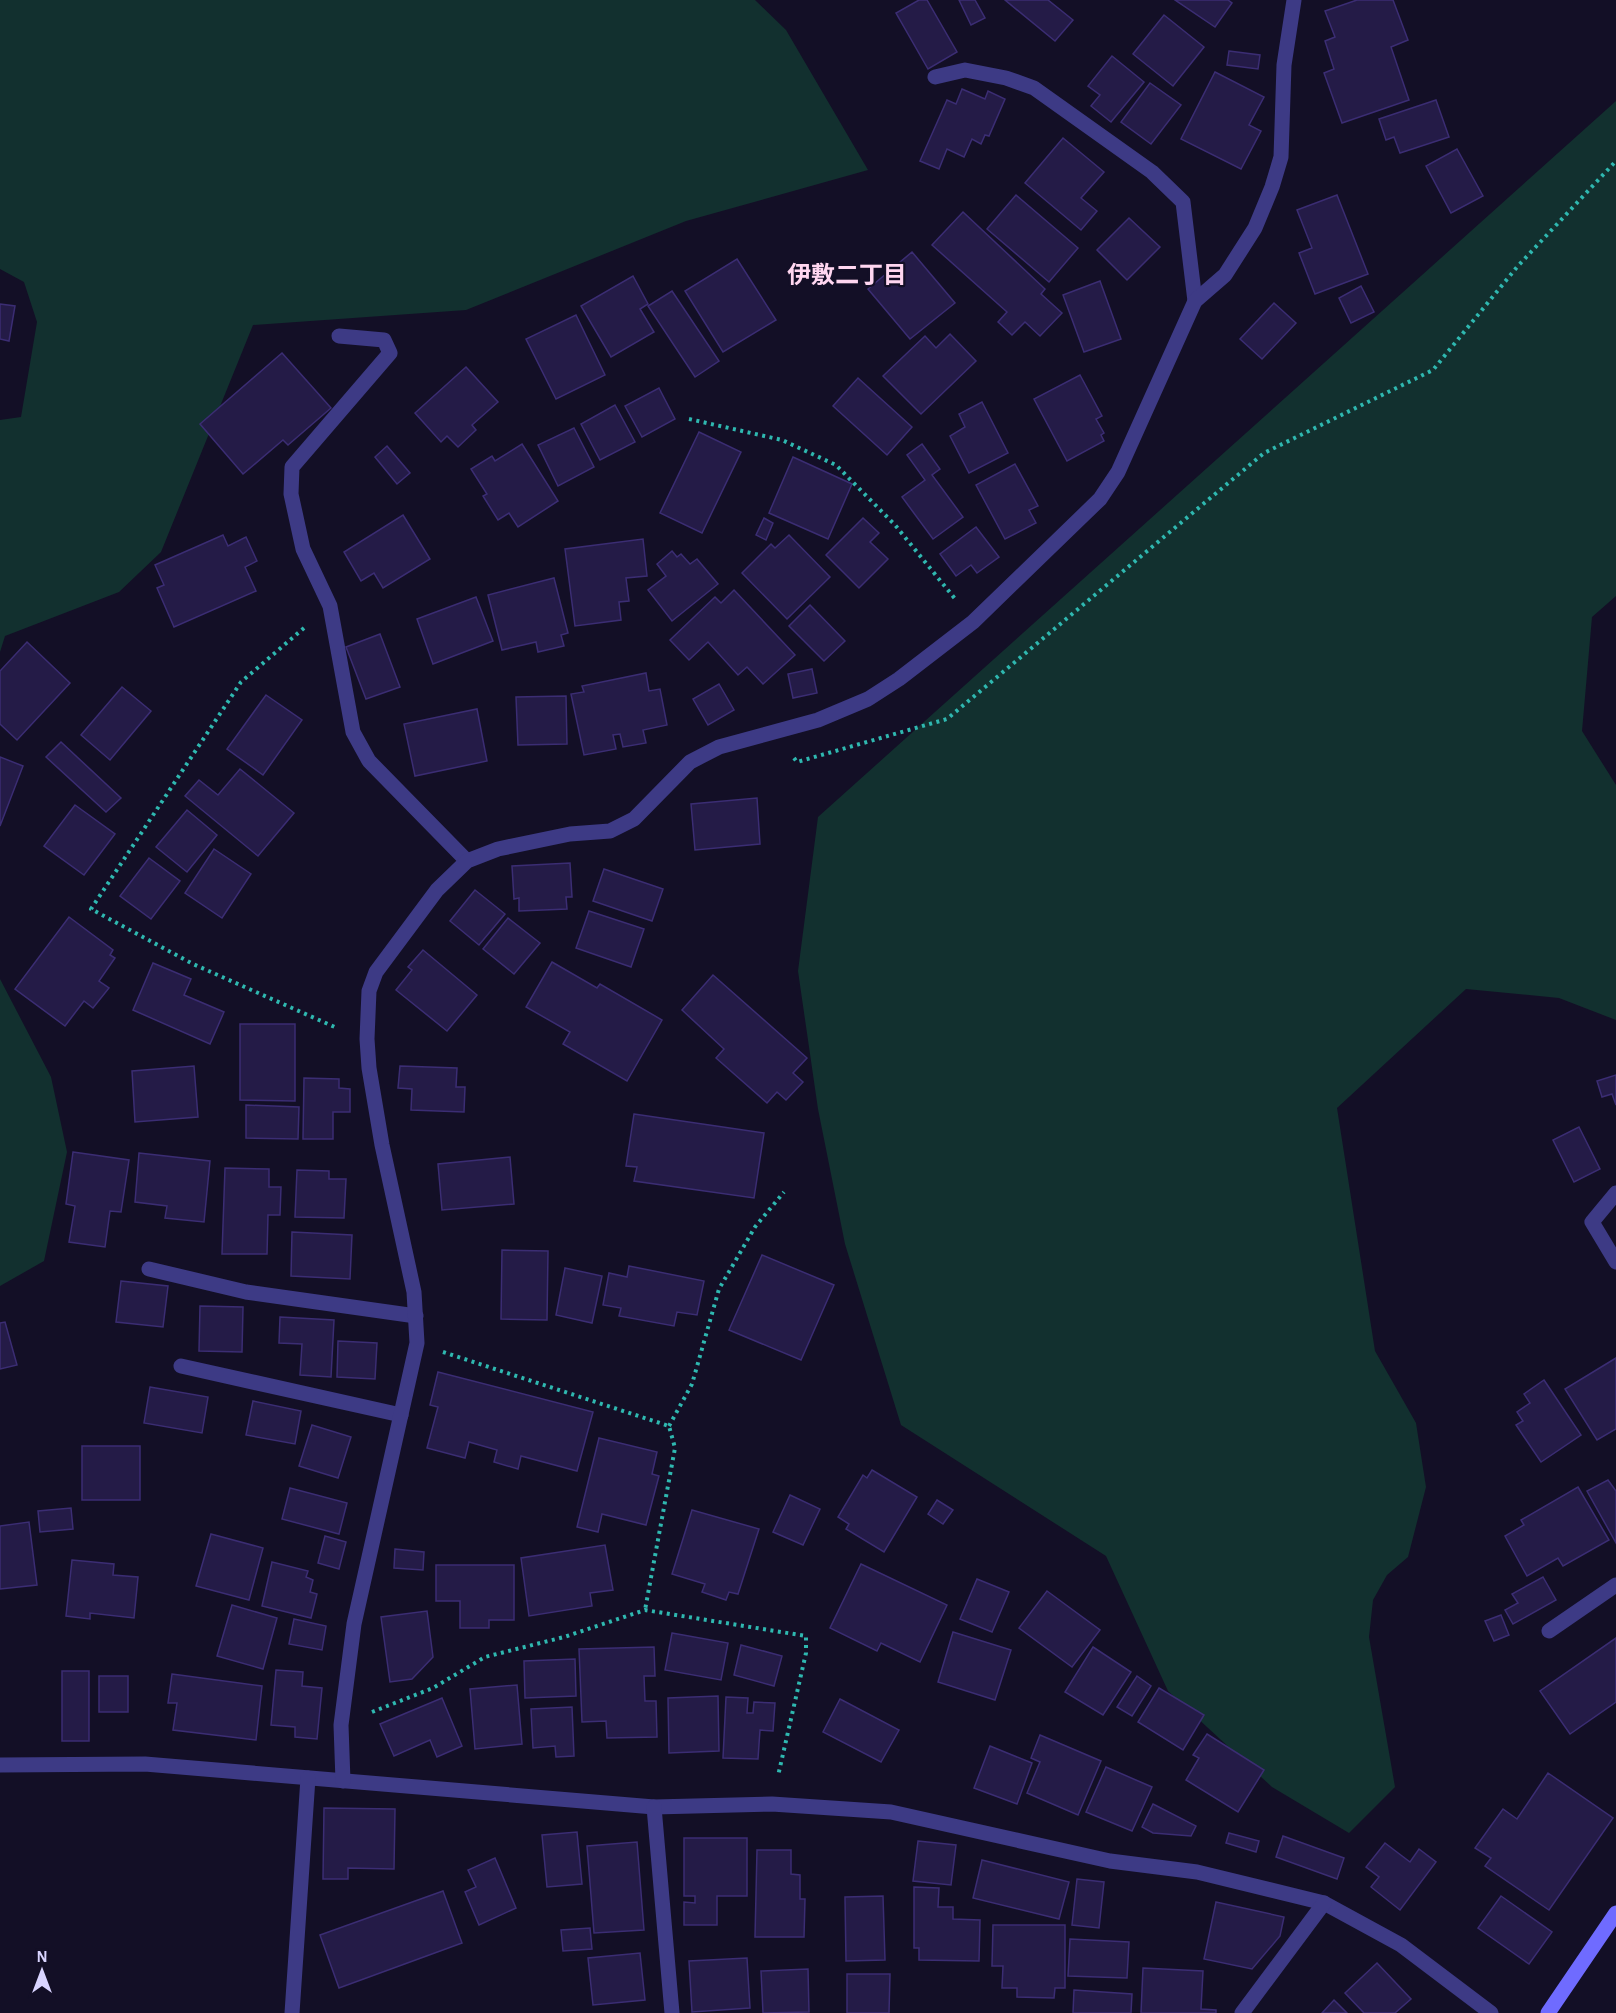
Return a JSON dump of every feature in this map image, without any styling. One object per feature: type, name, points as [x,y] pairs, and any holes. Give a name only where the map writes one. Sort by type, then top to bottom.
[{"type":"main road","points":[[1548,2013],[1616,1913]]},
{"type":"street","points":[[343,1781],[341,1725],[354,1624],[417,1343],[416,1316],[403,1236],[382,1145],[367,1039],[369,991],[376,972],[437,890],[467,861],[498,849],[560,836],[610,831],[634,819],[690,762],[719,747],[818,720],[868,699],[899,680],[973,621],[1100,499],[1118,472],[1195,301],[1225,275],[1255,228],[1272,187],[1281,157],[1284,65],[1294,0]]},
{"type":"street","points":[[935,77],[965,70],[1006,78],[1034,88],[1152,172],[1183,202],[1195,301]]},
{"type":"street","points":[[339,336],[384,340],[390,353],[292,467],[291,494],[303,549],[330,606],[353,732],[369,761],[467,861]]},
{"type":"street","points":[[1616,1193],[1592,1222],[1616,1262]]},
{"type":"street","points":[[149,1269],[246,1292],[416,1316]]},
{"type":"street","points":[[181,1366],[401,1415]]},
{"type":"street","points":[[1549,1631],[1616,1585]]},
{"type":"street","points":[[0,1765],[145,1764],[654,1807],[772,1804],[891,1812],[1110,1861],[1197,1872],[1324,1903],[1401,1945],[1491,2013]]},
{"type":"street","points":[[292,2013],[308,1778]]},
{"type":"street","points":[[654,1807],[672,2013]]},
{"type":"street","points":[[1242,2013],[1324,1903]]},
{"type":"path","points":[[769,735],[797,762],[946,719],[1264,453],[1433,370],[1517,267],[1616,161]]},
{"type":"path","points":[[689,419],[782,441],[836,465],[894,525],[973,621]]},
{"type":"path","points":[[330,606],[241,682],[91,909],[193,964],[315,1020],[367,1039]]},
{"type":"path","points":[[645,1610],[675,1448],[669,1426],[692,1384],[719,1289],[755,1227],[784,1192]]},
{"type":"path","points":[[417,1343],[669,1426]]},
{"type":"path","points":[[341,1725],[434,1688],[486,1657],[564,1637],[645,1610],[806,1636],[806,1653],[772,1804]]},
{"type":"green space","points":[[0,0],[755,0],[786,30],[868,170],[686,221],[466,310],[253,325],[161,552],[119,592],[5,636],[0,652],[0,420],[21,417],[37,322],[24,282],[0,269]]},
{"type":"green space","points":[[1616,101],[1616,596],[1592,617],[1582,731],[1616,785],[1616,1020],[1559,998],[1466,989],[1337,1108],[1375,1351],[1416,1423],[1426,1487],[1408,1557],[1387,1575],[1373,1600],[1369,1637],[1395,1787],[1349,1833],[1272,1787],[1168,1691],[1106,1556],[901,1425],[845,1244],[818,1109],[798,971],[818,817]]},
{"type":"green space","points":[[0,979],[51,1077],[67,1152],[44,1261],[0,1286]]},
{"type":"building","points":[[919,0],[927,0],[957,52],[928,69],[896,13]]},
{"type":"building","points":[[959,0],[975,0],[985,18],[971,25]]},
{"type":"building","points":[[1005,0],[1048,0],[1073,20],[1055,41]]},
{"type":"building","points":[[1175,0],[1228,0],[1232,3],[1215,27]]},
{"type":"building","points":[[1357,0],[1393,0],[1408,40],[1391,47],[1409,100],[1342,123],[1324,73],[1334,69],[1325,41],[1335,37],[1325,11]]},
{"type":"building","points":[[1164,15],[1204,47],[1173,86],[1133,54]]},
{"type":"building","points":[[1229,51],[1260,55],[1258,69],[1227,65]]},
{"type":"building","points":[[1112,56],[1144,82],[1111,122],[1091,106],[1100,95],[1088,86]]},
{"type":"building","points":[[1215,72],[1264,97],[1249,125],[1261,131],[1241,169],[1181,139]]},
{"type":"building","points":[[1150,83],[1181,105],[1151,144],[1121,122]]},
{"type":"building","points":[[962,89],[985,99],[988,91],[1005,99],[989,136],[985,135],[981,144],[972,139],[964,157],[947,149],[939,169],[920,161],[947,100],[956,104]]},
{"type":"building","points":[[1436,100],[1449,137],[1400,153],[1394,137],[1386,140],[1379,119]]},
{"type":"building","points":[[1063,138],[1104,172],[1081,198],[1097,211],[1081,230],[1025,183]]},
{"type":"building","points":[[1457,149],[1483,196],[1451,213],[1426,166]]},
{"type":"building","points":[[1016,195],[1078,248],[1049,282],[987,229]]},
{"type":"building","points":[[1337,195],[1368,274],[1315,294],[1299,253],[1312,248],[1297,210]]},
{"type":"building","points":[[963,212],[1045,289],[1041,294],[1062,313],[1040,336],[1025,322],[1012,335],[998,322],[1007,312],[932,245]]},
{"type":"building","points":[[1129,218],[1160,247],[1127,280],[1097,250]]},
{"type":"building","points":[[912,252],[955,303],[910,339],[868,289]]},
{"type":"building","points":[[737,259],[776,320],[723,352],[685,291]]},
{"type":"building","points":[[633,276],[648,304],[640,309],[654,332],[611,357],[581,306]]},
{"type":"building","points":[[1100,281],[1121,339],[1084,352],[1063,295]]},
{"type":"building","points":[[1361,286],[1374,312],[1351,323],[1339,298]]},
{"type":"building","points":[[672,291],[719,361],[695,377],[648,306]]},
{"type":"building","points":[[1274,303],[1296,323],[1262,359],[1240,339]]},
{"type":"building","points":[[0,304],[15,306],[9,341],[0,339]]},
{"type":"building","points":[[576,315],[605,375],[556,399],[526,339]]},
{"type":"building","points":[[950,334],[976,361],[921,414],[883,376],[925,336],[936,348]]},
{"type":"building","points":[[282,353],[331,408],[288,445],[283,440],[243,474],[200,424]]},
{"type":"building","points":[[466,367],[498,402],[472,425],[476,430],[458,447],[447,436],[441,442],[415,413]]},
{"type":"building","points":[[1080,375],[1102,416],[1096,419],[1104,433],[1101,435],[1104,441],[1067,461],[1034,399]]},
{"type":"building","points":[[858,378],[912,427],[887,455],[833,406]]},
{"type":"building","points":[[659,388],[675,419],[642,437],[625,406]]},
{"type":"building","points":[[982,402],[1008,453],[969,473],[950,436],[965,427],[959,414]]},
{"type":"building","points":[[615,405],[635,442],[600,460],[581,424]]},
{"type":"building","points":[[574,428],[594,467],[558,486],[538,445]]},
{"type":"building","points":[[699,432],[741,452],[702,533],[660,513]]},
{"type":"building","points":[[522,444],[558,501],[518,527],[509,513],[498,520],[483,496],[487,494],[471,469],[492,456],[495,461]]},
{"type":"building","points":[[922,444],[940,469],[932,475],[963,517],[933,539],[902,497],[925,480],[907,455]]},
{"type":"building","points":[[387,446],[410,473],[397,484],[375,457]]},
{"type":"building","points":[[793,457],[852,484],[828,539],[769,513]]},
{"type":"building","points":[[1015,464],[1038,506],[1029,510],[1036,523],[1005,539],[976,485]]},
{"type":"building","points":[[403,515],[430,559],[383,588],[374,573],[361,581],[344,552]]},
{"type":"building","points":[[764,518],[773,523],[766,540],[756,535]]},
{"type":"building","points":[[863,518],[879,533],[870,542],[888,559],[859,588],[826,555]]},
{"type":"building","points":[[976,527],[999,557],[977,573],[971,565],[956,576],[940,554]]},
{"type":"building","points":[[223,535],[228,546],[246,537],[257,561],[245,567],[256,591],[174,627],[157,588],[164,585],[155,565]]},
{"type":"building","points":[[789,535],[830,577],[787,619],[742,573],[771,544],[775,548]]},
{"type":"building","points":[[643,539],[647,576],[626,578],[629,601],[619,602],[621,620],[575,626],[565,549]]},
{"type":"building","points":[[672,551],[677,557],[681,554],[690,564],[697,559],[718,584],[672,621],[648,590],[666,576],[657,564]]},
{"type":"building","points":[[554,578],[568,633],[561,635],[564,646],[538,652],[536,642],[502,650],[488,595]]},
{"type":"building","points":[[734,590],[795,655],[763,684],[747,667],[738,675],[708,642],[689,660],[670,640],[715,597],[721,603]]},
{"type":"building","points":[[476,597],[493,641],[433,664],[417,619]]},
{"type":"building","points":[[810,605],[845,641],[824,661],[789,626]]},
{"type":"building","points":[[380,634],[400,687],[366,699],[346,647]]},
{"type":"building","points":[[27,642],[70,683],[17,740],[0,724],[0,671]]},
{"type":"building","points":[[812,669],[817,693],[793,698],[788,674]]},
{"type":"building","points":[[646,673],[649,691],[660,689],[667,725],[643,730],[646,743],[623,747],[620,734],[613,735],[616,749],[584,755],[571,694],[584,692],[582,686]]},
{"type":"building","points":[[719,684],[734,710],[708,725],[693,699]]},
{"type":"building","points":[[122,687],[151,711],[110,760],[81,735]]},
{"type":"building","points":[[266,695],[302,720],[263,775],[227,749]]},
{"type":"building","points":[[566,696],[567,744],[518,745],[516,697]]},
{"type":"building","points":[[477,709],[487,761],[415,776],[404,724]]},
{"type":"building","points":[[61,742],[121,798],[106,812],[46,757]]},
{"type":"building","points":[[0,757],[23,766],[0,826]]},
{"type":"building","points":[[240,769],[294,813],[258,856],[185,796],[199,780],[218,795]]},
{"type":"building","points":[[757,798],[760,844],[695,850],[691,804]]},
{"type":"building","points":[[75,805],[115,834],[84,875],[44,846]]},
{"type":"building","points":[[187,810],[217,835],[187,872],[156,847]]},
{"type":"building","points":[[214,849],[251,874],[222,918],[185,893]]},
{"type":"building","points":[[149,858],[180,881],[151,919],[120,896]]},
{"type":"building","points":[[570,863],[572,897],[566,897],[567,909],[519,911],[519,898],[514,899],[512,866]]},
{"type":"building","points":[[604,869],[663,889],[652,921],[593,901]]},
{"type":"building","points":[[475,890],[505,914],[479,945],[450,921]]},
{"type":"building","points":[[589,911],[644,929],[631,967],[576,948]]},
{"type":"building","points":[[69,917],[113,950],[110,955],[115,958],[99,981],[109,988],[93,1008],[84,1001],[65,1026],[15,989]]},
{"type":"building","points":[[508,918],[540,943],[514,974],[483,949]]},
{"type":"building","points":[[423,950],[477,995],[447,1031],[396,990],[412,970],[408,967]]},
{"type":"building","points":[[552,962],[597,988],[600,984],[662,1020],[627,1081],[563,1044],[570,1032],[526,1007]]},
{"type":"building","points":[[153,963],[191,979],[184,995],[224,1012],[210,1044],[133,1010]]},
{"type":"building","points":[[713,975],[807,1058],[793,1073],[803,1082],[786,1100],[777,1092],[767,1103],[716,1058],[724,1049],[682,1010]]},
{"type":"building","points":[[240,1024],[295,1024],[295,1101],[240,1100]]},
{"type":"building","points":[[194,1066],[198,1117],[135,1122],[132,1071]]},
{"type":"building","points":[[400,1066],[457,1068],[456,1087],[465,1087],[464,1112],[411,1110],[412,1089],[398,1088]]},
{"type":"building","points":[[1616,1075],[1616,1105],[1612,1094],[1602,1097],[1597,1081]]},
{"type":"building","points":[[304,1078],[339,1079],[339,1088],[350,1089],[350,1112],[333,1112],[333,1139],[303,1139]]},
{"type":"building","points":[[246,1105],[299,1107],[298,1139],[246,1138]]},
{"type":"building","points":[[634,1114],[764,1133],[754,1198],[634,1181],[637,1167],[626,1166]]},
{"type":"building","points":[[1579,1127],[1600,1169],[1574,1182],[1553,1140]]},
{"type":"building","points":[[73,1152],[129,1160],[121,1212],[110,1211],[105,1247],[69,1242],[75,1206],[66,1204]]},
{"type":"building","points":[[139,1153],[210,1161],[204,1222],[165,1218],[167,1206],[135,1202]]},
{"type":"building","points":[[510,1157],[514,1204],[442,1210],[438,1164]]},
{"type":"building","points":[[225,1168],[269,1169],[269,1187],[281,1187],[280,1215],[268,1215],[267,1254],[222,1254]]},
{"type":"building","points":[[297,1170],[329,1171],[329,1179],[346,1179],[344,1218],[295,1217]]},
{"type":"building","points":[[292,1232],[352,1235],[350,1279],[291,1276]]},
{"type":"building","points":[[502,1250],[548,1251],[547,1320],[501,1319]]},
{"type":"building","points":[[762,1255],[834,1285],[801,1360],[729,1330]]},
{"type":"building","points":[[629,1266],[704,1281],[697,1315],[677,1312],[674,1326],[619,1316],[621,1308],[603,1305],[609,1273],[627,1277]]},
{"type":"building","points":[[565,1268],[602,1276],[592,1323],[556,1315]]},
{"type":"building","points":[[121,1281],[168,1286],[163,1327],[116,1322]]},
{"type":"building","points":[[200,1306],[243,1307],[242,1352],[199,1351]]},
{"type":"building","points":[[280,1317],[334,1320],[331,1377],[300,1375],[302,1344],[279,1343]]},
{"type":"building","points":[[5,1322],[17,1365],[0,1369],[0,1323]]},
{"type":"building","points":[[338,1341],[377,1343],[375,1379],[337,1377]]},
{"type":"building","points":[[1616,1358],[1616,1429],[1597,1440],[1565,1389]]},
{"type":"building","points":[[438,1372],[593,1412],[577,1471],[521,1456],[518,1469],[494,1462],[497,1450],[469,1442],[465,1458],[427,1448],[438,1407],[430,1405]]},
{"type":"building","points":[[1544,1380],[1581,1435],[1541,1462],[1516,1425],[1523,1421],[1517,1412],[1530,1403],[1524,1394]]},
{"type":"building","points":[[150,1387],[208,1397],[202,1433],[144,1423]]},
{"type":"building","points":[[253,1401],[301,1411],[295,1444],[246,1435]]},
{"type":"building","points":[[312,1425],[351,1437],[338,1478],[299,1466]]},
{"type":"building","points":[[599,1438],[657,1452],[652,1474],[659,1476],[646,1525],[602,1514],[598,1532],[577,1527]]},
{"type":"building","points":[[82,1446],[140,1446],[140,1500],[82,1500]]},
{"type":"building","points":[[872,1470],[917,1497],[884,1552],[846,1529],[849,1524],[838,1517],[863,1475],[867,1478]]},
{"type":"building","points":[[1608,1480],[1616,1491],[1616,1543],[1587,1491]]},
{"type":"building","points":[[1578,1487],[1609,1540],[1563,1566],[1558,1558],[1527,1576],[1505,1536],[1524,1525],[1521,1520]]},
{"type":"building","points":[[290,1488],[347,1503],[339,1534],[282,1519]]},
{"type":"building","points":[[790,1495],[820,1509],[803,1545],[773,1532]]},
{"type":"building","points":[[937,1500],[953,1510],[943,1524],[928,1514]]},
{"type":"building","points":[[71,1508],[73,1529],[40,1532],[38,1511]]},
{"type":"building","points":[[692,1510],[759,1529],[738,1594],[729,1592],[726,1600],[702,1592],[705,1584],[672,1574]]},
{"type":"building","points":[[29,1522],[37,1585],[0,1589],[0,1526]]},
{"type":"building","points":[[211,1534],[263,1548],[249,1600],[196,1586]]},
{"type":"building","points":[[325,1536],[346,1542],[339,1569],[318,1563]]},
{"type":"building","points":[[605,1545],[613,1590],[590,1593],[592,1606],[529,1616],[521,1558]]},
{"type":"building","points":[[395,1549],[424,1552],[423,1570],[394,1568]]},
{"type":"building","points":[[72,1560],[114,1564],[113,1575],[138,1577],[134,1618],[90,1613],[90,1619],[66,1616]]},
{"type":"building","points":[[272,1562],[308,1571],[306,1577],[313,1580],[310,1592],[317,1594],[311,1618],[262,1606]]},
{"type":"building","points":[[861,1564],[947,1605],[920,1662],[881,1643],[877,1651],[830,1628]]},
{"type":"building","points":[[436,1565],[514,1565],[514,1620],[489,1620],[489,1628],[460,1628],[460,1601],[436,1601]]},
{"type":"building","points":[[1543,1577],[1556,1600],[1513,1624],[1505,1610],[1518,1603],[1512,1594]]},
{"type":"building","points":[[977,1579],[1009,1592],[992,1632],[960,1619]]},
{"type":"building","points":[[1047,1591],[1100,1630],[1072,1667],[1019,1628]]},
{"type":"building","points":[[232,1605],[277,1618],[263,1669],[217,1656]]},
{"type":"building","points":[[427,1611],[433,1657],[412,1679],[390,1682],[381,1617]]},
{"type":"building","points":[[1501,1615],[1509,1635],[1494,1641],[1485,1621]]},
{"type":"building","points":[[294,1619],[326,1626],[322,1650],[289,1644]]},
{"type":"building","points":[[953,1632],[1011,1650],[995,1700],[938,1682]]},
{"type":"building","points":[[672,1633],[728,1643],[721,1680],[665,1670]]},
{"type":"building","points":[[1616,1638],[1616,1702],[1570,1734],[1540,1691]]},
{"type":"building","points":[[741,1645],[782,1656],[774,1686],[734,1675]]},
{"type":"building","points":[[654,1647],[655,1676],[644,1676],[645,1701],[656,1701],[657,1737],[607,1738],[606,1721],[582,1722],[579,1649]]},
{"type":"building","points":[[1093,1647],[1131,1672],[1103,1715],[1065,1692]]},
{"type":"building","points":[[575,1659],[576,1696],[525,1698],[524,1661]]},
{"type":"building","points":[[276,1670],[303,1672],[302,1686],[322,1688],[317,1739],[295,1737],[295,1727],[271,1725]]},
{"type":"building","points":[[62,1671],[89,1671],[89,1741],[62,1741]]},
{"type":"building","points":[[172,1674],[262,1686],[256,1740],[173,1730],[177,1703],[168,1703]]},
{"type":"building","points":[[99,1676],[128,1676],[128,1712],[99,1712]]},
{"type":"building","points":[[1137,1676],[1151,1686],[1132,1716],[1117,1707]]},
{"type":"building","points":[[517,1685],[522,1744],[475,1749],[470,1689]]},
{"type":"building","points":[[1159,1688],[1204,1715],[1183,1750],[1138,1722]]},
{"type":"building","points":[[718,1696],[719,1751],[669,1753],[668,1698]]},
{"type":"building","points":[[726,1697],[748,1698],[747,1713],[753,1713],[754,1702],[775,1703],[773,1731],[760,1730],[758,1759],[723,1758]]},
{"type":"building","points":[[442,1698],[462,1746],[437,1757],[430,1740],[394,1756],[380,1724]]},
{"type":"building","points":[[840,1699],[899,1730],[881,1762],[823,1732]]},
{"type":"building","points":[[572,1707],[574,1756],[556,1757],[555,1746],[533,1748],[531,1709]]},
{"type":"building","points":[[1207,1734],[1264,1770],[1238,1812],[1186,1780],[1199,1758],[1193,1755]]},
{"type":"building","points":[[1040,1735],[1101,1761],[1078,1815],[1027,1793],[1040,1762],[1031,1758]]},
{"type":"building","points":[[990,1746],[1032,1763],[1017,1804],[974,1788]]},
{"type":"building","points":[[1106,1767],[1152,1787],[1132,1831],[1086,1812]]},
{"type":"building","points":[[1548,1773],[1613,1818],[1549,1910],[1485,1866],[1491,1858],[1475,1848],[1503,1809],[1517,1819]]},
{"type":"building","points":[[1153,1804],[1196,1826],[1191,1836],[1153,1833],[1142,1827]]},
{"type":"building","points":[[324,1808],[395,1809],[394,1869],[348,1868],[348,1879],[323,1879]]},
{"type":"building","points":[[577,1832],[582,1884],[547,1887],[542,1835]]},
{"type":"building","points":[[1229,1833],[1259,1841],[1256,1852],[1226,1843]]},
{"type":"building","points":[[1283,1836],[1344,1858],[1337,1879],[1276,1857]]},
{"type":"building","points":[[684,1838],[747,1838],[747,1896],[717,1896],[717,1925],[684,1925],[684,1902],[695,1903],[695,1896],[684,1896]]},
{"type":"building","points":[[918,1841],[956,1845],[951,1885],[913,1881]]},
{"type":"building","points":[[637,1842],[644,1930],[594,1933],[587,1846]]},
{"type":"building","points":[[1385,1843],[1410,1862],[1419,1849],[1436,1862],[1400,1910],[1371,1887],[1379,1877],[1366,1867]]},
{"type":"building","points":[[757,1850],[791,1850],[791,1874],[800,1875],[800,1899],[805,1899],[804,1937],[755,1937]]},
{"type":"building","points":[[495,1858],[516,1908],[479,1925],[465,1892],[476,1887],[468,1870]]},
{"type":"building","points":[[982,1860],[1069,1882],[1059,1919],[973,1898]]},
{"type":"building","points":[[1077,1879],[1104,1882],[1099,1928],[1072,1925]]},
{"type":"building","points":[[914,1887],[939,1888],[938,1907],[953,1907],[953,1919],[980,1920],[979,1961],[919,1960],[919,1948],[914,1948]]},
{"type":"building","points":[[443,1891],[462,1943],[339,1988],[320,1935]]},
{"type":"building","points":[[883,1896],[885,1960],[846,1961],[845,1897]]},
{"type":"building","points":[[1501,1896],[1552,1932],[1529,1964],[1478,1928]]},
{"type":"building","points":[[1216,1902],[1284,1917],[1280,1936],[1252,1969],[1204,1959]]},
{"type":"building","points":[[993,1925],[1065,1925],[1065,1988],[1055,1988],[1054,1998],[1017,1997],[1017,1988],[1002,1988],[1003,1966],[992,1966]]},
{"type":"building","points":[[590,1928],[592,1949],[563,1951],[561,1930]]},
{"type":"building","points":[[1070,1939],[1129,1942],[1127,1978],[1068,1976]]},
{"type":"building","points":[[640,1953],[645,2000],[593,2005],[588,1958]]},
{"type":"building","points":[[747,1958],[750,2008],[692,2012],[689,1961]]},
{"type":"building","points":[[1377,1963],[1411,1999],[1395,2013],[1364,2013],[1345,1993]]},
{"type":"building","points":[[1143,1968],[1203,1971],[1201,2009],[1216,2010],[1216,2013],[1141,2013]]},
{"type":"building","points":[[808,1969],[809,2012],[763,2013],[761,1971]]},
{"type":"building","points":[[847,1974],[890,1974],[889,2013],[847,2013]]},
{"type":"building","points":[[1074,1990],[1132,1994],[1131,2013],[1073,2013]]},
{"type":"building","points":[[1334,2000],[1347,2013],[1322,2013]]},
{"type":"district","name":"伊敷二丁目","points":[[847,275]]}]
